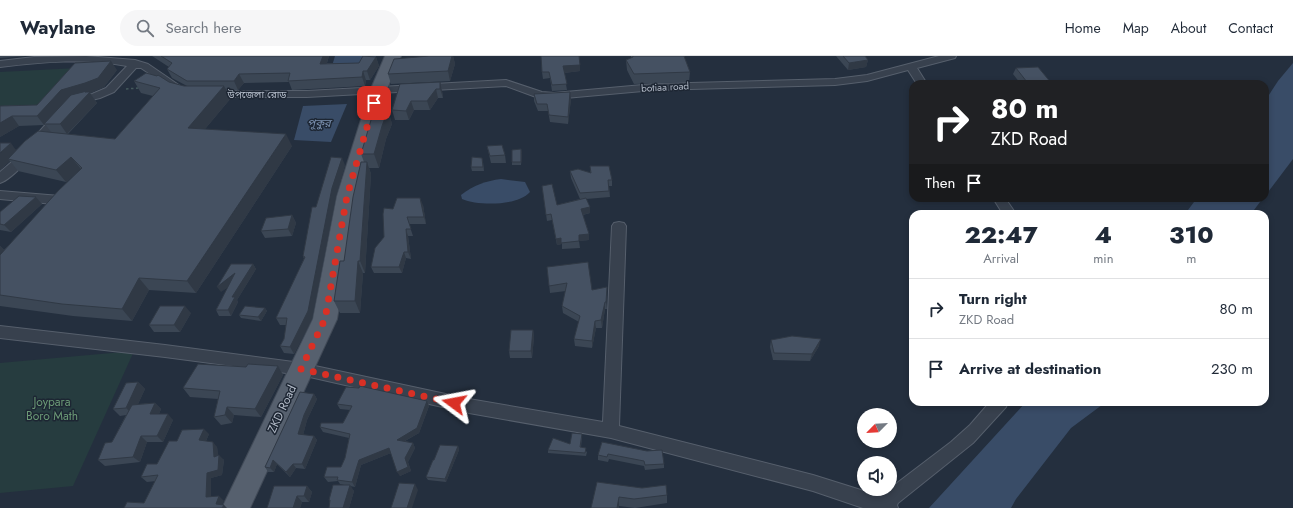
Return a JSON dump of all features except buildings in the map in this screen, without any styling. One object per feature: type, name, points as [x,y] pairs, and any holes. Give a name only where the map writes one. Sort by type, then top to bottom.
[{"type":"main road","name":"ZKD Road","points":[[236,508],[325,319],[347,196],[378,91],[393,56]]},
{"type":"street","name":"botiaa road","points":[[378,91],[506,83],[540,95],[554,96],[654,87],[835,82],[867,78],[951,56]]},
{"type":"street","name":"উপজেলা রোড","points":[[0,64],[36,58],[87,59],[135,63],[152,70],[179,90],[194,94],[307,94],[378,91]]},
{"type":"street","points":[[0,179],[18,162],[73,102],[96,96],[110,90],[135,63]]},
{"type":"street","points":[[911,66],[920,80]]},
{"type":"street","points":[[0,194],[60,200],[61,204],[48,219]]},
{"type":"street","points":[[611,431],[618,226]]},
{"type":"street","points":[[0,332],[165,350],[301,369],[469,406],[611,431],[813,483],[886,507],[901,488],[930,469],[968,438],[996,406]]},
{"type":"path","points":[[110,90],[141,87]]},
{"type":"green space","points":[[78,68],[44,111],[0,114],[0,72]]},
{"type":"green space","name":"Joypara Boro Math","points":[[134,351],[73,486],[0,493],[0,363]]},
{"type":"water","points":[[335,56],[376,56],[375,59],[357,67],[332,66]]},
{"type":"water","points":[[1293,63],[1293,159],[1269,191],[1269,95]]},
{"type":"water","name":"পূকুর","points":[[347,104],[331,142],[294,140],[303,106]]},
{"type":"water","points":[[501,179],[525,182],[530,192],[517,200],[498,203],[478,203],[462,199],[461,195],[475,186],[485,182]]},
{"type":"water","points":[[1194,202],[1260,202],[1254,210],[1188,210]]},
{"type":"water","points":[[1022,406],[1101,406],[1071,428],[1016,499],[1011,508],[929,508]]},
{"type":"route","points":[[374,103],[347,196],[325,319],[301,369],[454,403]]}]
